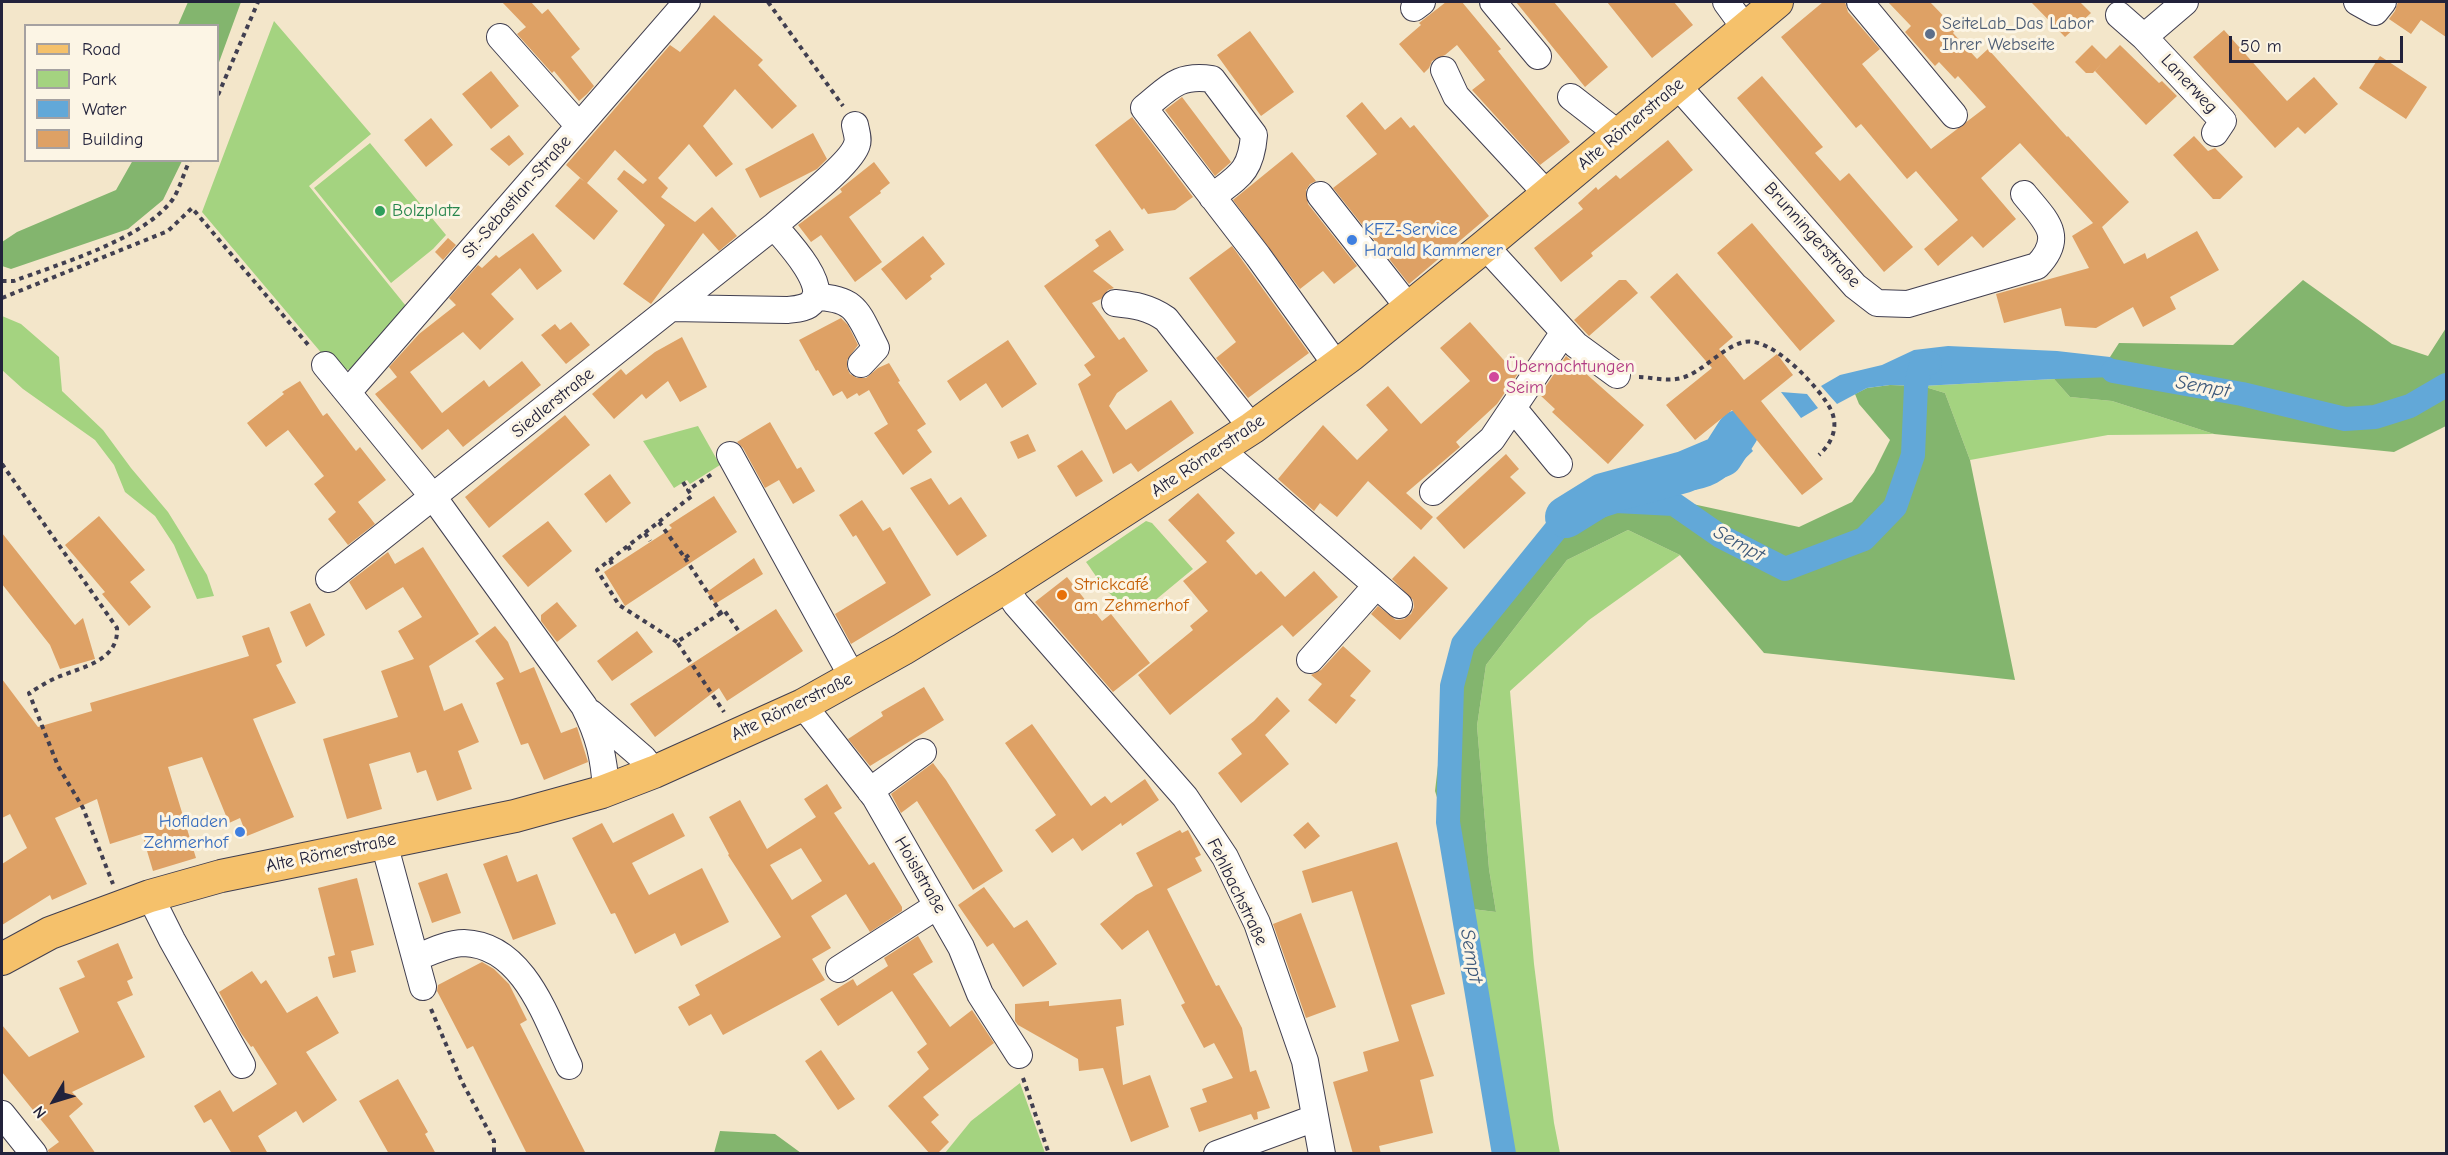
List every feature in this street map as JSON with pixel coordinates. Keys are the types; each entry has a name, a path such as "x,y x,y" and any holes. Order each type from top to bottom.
{"main road":[{"name":"Alte Römerstraße","path":"2,958 50,933 136,902 221,876 515,816 606,790 654,772 803,705 853,678 1005,587 1252,428 1337,366 1485,246 1777,2"}],"street":[{"name":"St.-Sebastian-Straße","path":"348,392 687,2"},
{"path":"1493,2 1538,56"},
{"path":"1726,2 1745,28"},
{"path":"1860,2 1954,116"},
{"path":"2144,37 2185,2"},
{"path":"2357,2 2375,12 2383,2"},
{"name":"Lanerweg","path":"2118,15 2144,37 2223,121 2215,133"},
{"path":"500,37 579,126"},
{"path":"1444,70 1456,96 1547,194"},
{"path":"1212,197 1245,171 1252,155 1254,135 1212,79 1195,76 1179,80 1144,108 1212,197 1258,256 1337,366"},
{"name":"Brunningerstraße","path":"1677,85 1855,286 1877,303 1908,304 2037,266 2046,257 2052,245 2052,231 2024,194"},
{"path":"1571,97 1607,125 1617,136"},
{"name":"Siedlerstraße","path":"329,579 774,226 841,167 858,143 855,125"},
{"path":"1320,195 1408,308"},
{"path":"671,308 787,310 804,308 814,301 817,291 813,279 774,226"},
{"path":"1485,246 1576,345 1617,375"},
{"path":"815,297 837,297 854,307 876,348 861,364"},
{"path":"1115,303 1140,305 1166,319 1252,428"},
{"path":"1433,492 1492,439 1564,332"},
{"path":"325,365 434,498 584,706 605,763 606,790"},
{"path":"1513,408 1559,464"},
{"path":"1221,450 1399,605"},
{"path":"723,463 853,678"},
{"path":"1310,660 1376,586"},
{"name":"Fehlbachstraße","path":"1005,587 1016,604 1185,797 1225,857 1257,924 1305,1061 1322,1154"},
{"name":"Hoislstraße","path":"803,705 870,791 961,947 981,994 1019,1055"},
{"path":"584,706 643,758 654,772"},
{"path":"870,791 923,752"},
{"path":"384,843 423,987"},
{"path":"136,902 171,940 242,1065"},
{"path":"839,969 937,906"},
{"path":"416,958 463,943 488,948 509,961 526,977 569,1066"},
{"path":"2,1114 34,1154"},
{"path":"1217,1154 1315,1118"}],"path":[{"path":"219,93 258,2"},
{"path":"768,2 855,125"},
{"path":"2,281 14,281 108,244 142,227 173,198 189,162"},
{"path":"2,297 168,231 192,208 325,365"},
{"path":"1617,375 1676,380 1693,372 1726,350 1745,342 1764,345 1782,354 1830,408 1834,419 1834,430 1830,445 1819,455"},
{"path":"688,490 723,463"},
{"path":"2,464 117,628 118,639 106,656 97,662 55,678 29,693 58,766 136,902"},
{"path":"683,482 692,496 597,570 619,605 677,642 729,720"},
{"path":"659,522 687,557 720,613"},
{"path":"645,533 650,542"},
{"path":"628,546 632,554"},
{"path":"610,560 613,566"},
{"path":"677,642 724,610 740,633"},
{"path":"423,987 462,1082 494,1141 494,1154"},
{"path":"1019,1055 1023,1082 1049,1154"}],"green space":[{"path":"188,2 241,2 219,62 219,24 178,24"},
{"path":"274,21 371,134 309,186 410,311 358,370 335,369 202,212"},
{"name":"Bolzplatz","path":"370,143 446,235 433,249 391,283 314,188"},
{"path":"132,162 182,162 163,200 128,229 11,269 2,266 2,242 17,232 116,190"},
{"path":"2303,280 2392,344 2428,356 2446,328 2446,426 2394,452 2214,434 2112,401 2070,397 2054,379 2110,357 2119,343 2233,345"},
{"path":"2,316 21,324 59,357 62,391 103,430 168,512 207,575 214,596 197,599 174,545 155,516 125,492 114,465 95,440 23,389 2,370"},
{"path":"2054,379 2070,397 2112,401 2214,434 2108,435 1970,460 1945,393 1922,386"},
{"path":"1890,385 1922,386 1945,393 1970,460 2015,680 1764,653 1680,555 1628,530 1567,560 1486,665 1477,726 1489,869 1496,912 1472,909 1435,791 1448,680 1558,513 1604,480 1688,503 1799,527 1852,502 1874,472 1890,440 1859,404 1855,394 1867,388"},
{"path":"698,426 720,465 690,484 687,480 674,488 643,441"},
{"path":"1146,521 1152,523 1193,569 1147,607 1136,607 1110,594 1086,562"},
{"path":"1628,530 1680,555 1589,620 1510,691 1534,964 1554,1123 1560,1153 1513,1153 1472,909 1496,912 1489,869 1477,726 1486,665 1567,560"},
{"path":"1020,1083 1045,1153 945,1153 971,1121"},
{"path":"720,1131 775,1134 801,1153 714,1153"}],"water":[{"path":"1948,346 2057,351 2110,357 2146,376 1922,386 1890,385 1867,388 1837,404 1821,386 1840,375 1882,365 1914,350"},
{"path":"1781,392 1807,394 1818,408 1801,418"},
{"path":"1727,417 1753,451 1723,479 1712,485 1685,491 1613,491 1630,475 1679,460 1698,451"}],"building":[{"path":"502,2 531,2 542,14 548,9 580,49 571,57 594,86 579,101 554,71 552,73 517,34 526,27"},
{"path":"1446,2 1462,2 1501,49 1498,51 1570,142 1540,165 1472,90 1485,80 1457,45 1445,55 1432,61 1424,73 1399,44 1421,25 1419,23"},
{"path":"1516,2 1554,2 1608,67 1585,87"},
{"path":"1607,2 1674,2 1693,25 1652,58"},
{"path":"1823,2 1845,2 1848,12 1880,49 1862,64 1931,149 1986,107 1958,76 1955,79 1939,62 1935,66 1905,32 1911,26 1888,2 1930,2 1956,29 1953,33 1977,59 1988,49 2129,202 2102,227 2124,264 2145,253 2147,259 2197,231 2219,270 2170,297 2176,309 2143,327 2133,307 2096,328 2065,326 2061,308 2004,323 1996,294 2089,268 2072,236 2093,223 2020,143 1981,178 2016,219 1983,248 1972,236 1938,266 1924,249 1958,220 1916,171 1907,179 1861,124 1856,128 1781,37"},
{"path":"2031,2 2080,2 2091,13 2065,37"},
{"path":"2398,2 2446,2 2446,37 2421,20 2411,34 2389,19"},
{"path":"714,15 763,60 758,65 797,106 772,129 735,89 703,126 733,164 716,177 689,144 658,178 668,188 661,197 695,222 712,207 737,236 719,251 703,233 651,304 623,284 665,225 617,179 624,170 643,184 647,180 615,150 587,183 618,211 594,240 555,206 580,178 585,182 566,165 670,45 680,52"},
{"path":"2224,30 2287,101 2314,77 2338,104 2305,134 2298,127 2275,148 2193,57"},
{"path":"1250,31 1294,92 1261,116 1217,55"},
{"path":"2092,45 2106,59 2120,45 2159,83 2162,81 2177,96 2146,125 2095,71 2104,61 2093,73 2086,73 2075,62"},
{"path":"2380,56 2427,87 2406,119 2359,88"},
{"path":"491,71 519,106 491,129 462,94"},
{"path":"1762,76 1823,147 1815,153 1840,181 1849,173 1913,247 1884,272 1737,98"},
{"path":"1182,97 1231,162 1215,176 1165,110"},
{"path":"1362,102 1385,130 1401,117 1410,128 1414,125 1489,216 1409,284 1333,188 1377,154 1346,116"},
{"path":"1132,117 1193,197 1175,210 1148,214 1144,208 1142,210 1095,145"},
{"path":"431,118 453,145 426,167 404,140"},
{"path":"813,133 827,159 817,169 760,198 745,169"},
{"path":"509,135 524,154 509,166 490,149"},
{"path":"2194,136 2208,151 2215,148 2243,177 2220,199 2213,199 2173,155"},
{"path":"1668,140 1693,170 1591,253 1593,256 1561,282 1534,248 1583,209 1578,203 1596,187 1598,190 1616,175 1620,179"},
{"path":"1292,152 1316,181 1306,190 1308,204 1357,266 1334,284 1323,271 1300,289 1233,200"},
{"path":"874,162 890,183 880,191 881,193 849,217 882,262 855,282 821,235 811,242 798,225 842,192 840,189"},
{"path":"1752,223 1835,321 1800,351 1717,253"},
{"path":"1110,230 1124,250 1093,271 1114,288 1092,303 1119,340 1124,337 1148,371 1117,393 1109,406 1126,430 1171,400 1194,433 1138,472 1131,463 1113,474 1078,384 1091,375 1084,365 1095,357 1044,286 1099,246 1095,240"},
{"path":"533,233 562,271 537,290 520,268 491,294 514,319 480,350 463,332 410,372 442,413 484,380 489,387 522,361 541,385 463,447 448,429 422,450 375,394 397,377 389,367 419,334 456,305 449,298 478,265 482,268 496,255 499,258"},
{"path":"923,236 945,264 930,276 932,279 906,300 881,269"},
{"path":"448,238 456,245 443,260 435,252"},
{"path":"1232,246 1309,353 1248,398 1216,358 1236,342 1189,278"},
{"path":"1677,273 1733,337 1719,349 1744,380 1777,354 1793,375 1761,401 1823,479 1802,495 1732,410 1695,440 1666,405 1712,368 1650,297"},
{"path":"1619,280 1626,280 1638,293 1589,336 1574,320"},
{"path":"841,318 848,325 858,345 847,360 850,374 857,378 866,378 878,368 889,363 900,381 898,382 926,424 917,430 932,452 903,475 874,433 888,424 869,390 847,399 842,391 833,396 799,340"},
{"path":"571,322 590,345 566,364 541,335 555,324 560,330"},
{"path":"1470,322 1517,375 1497,404 1456,442 1460,447 1406,493 1433,517 1421,530 1368,481 1337,517 1320,503 1314,511 1278,479 1323,425 1357,460 1388,430 1366,405 1388,386 1421,424 1470,381 1440,348"},
{"path":"682,337 707,387 680,402 668,381 646,399 642,394 614,419 592,394 621,369 626,375 655,352"},
{"path":"1008,340 1037,384 1002,408 986,383 960,401 947,381"},
{"path":"1566,356 1644,425 1608,464 1552,412 1555,409 1540,395"},
{"path":"300,381 323,416 327,413 356,451 360,447 386,480 358,502 375,524 348,545 328,519 336,512 314,484 324,476 288,430 266,447 247,423 284,394 282,392"},
{"path":"565,415 590,445 489,528 465,497"},
{"path":"770,422 797,469 801,467 815,491 793,504 779,480 765,488 743,448 737,442"},
{"path":"1028,434 1036,451 1018,459 1010,442"},
{"path":"1082,450 1103,481 1076,497 1057,466"},
{"path":"1506,454 1519,469 1510,477 1526,493 1464,549 1436,518"},
{"path":"610,474 631,503 606,523 584,494"},
{"path":"931,478 949,505 961,497 987,536 957,556 910,488"},
{"path":"1198,493 1235,533 1226,541 1256,575 1261,571 1285,597 1314,571 1338,597 1293,637 1282,625 1170,715 1138,675 1193,630 1190,626 1208,611 1183,581 1207,562 1168,520"},
{"path":"714,496 737,532 625,606 604,572 672,528 669,525"},
{"path":"862,500 883,531 890,527 931,595 851,644 835,614 886,583 856,535 853,537 839,515"},
{"path":"99,516 145,570 130,582 151,607 129,626 102,594 105,592 65,545"},
{"path":"548,521 572,551 528,587 502,556"},
{"path":"2,533 75,625 83,618 95,659 60,669 50,645 2,584"},
{"path":"423,547 479,634 429,666 444,711 462,703 479,742 458,751 472,789 437,801 426,770 417,773 410,752 369,764 382,809 347,819 323,739 398,717 381,671 414,659 398,631 422,617 403,587 366,610 349,582 388,552 395,564"},
{"path":"1414,556 1448,588 1400,640 1371,614 1378,606 1396,620 1404,619 1411,614 1414,607 1413,600 1392,579"},
{"path":"754,558 763,574 715,604 707,592"},
{"path":"1067,577 1102,621 1111,614 1150,663 1113,692 1035,602"},
{"path":"557,602 577,626 557,642 541,621 541,615"},
{"path":"310,603 325,635 306,647 290,612"},
{"path":"776,609 803,651 727,701 719,688 655,737 630,704"},
{"path":"495,626 508,642 520,673 534,667 561,733 577,727 588,762 544,780 528,743 521,745 496,683 504,679 475,641"},
{"path":"269,627 282,662 276,665 296,703 253,719 294,817 247,836 240,818 229,823 202,757 168,767 196,858 153,871 142,834 110,844 97,799 55,818 87,884 52,900 50,895 2,925 2,864 27,848 10,814 2,818 2,679 38,727 92,711 90,703 249,656 242,636"},
{"path":"637,631 653,652 612,681 597,661"},
{"path":"1343,646 1371,671 1350,696 1356,700 1336,724 1308,700 1322,684 1311,675 1321,670"},
{"path":"924,687 944,720 870,766 848,739 883,716 881,712"},
{"path":"1277,697 1290,711 1265,735 1289,764 1241,803 1218,773 1242,754 1231,739 1254,721"},
{"path":"1032,724 1091,806 1105,796 1111,803 1145,779 1159,800 1122,826 1121,823 1082,851 1073,838 1052,853 1035,830 1056,815 1005,743"},
{"path":"933,763 1003,871 973,890 917,801 901,813 891,794"},
{"path":"827,784 842,808 834,813 869,865 874,862 902,907 902,911 870,932 846,894 811,916 831,948 812,959 825,980 723,1035 711,1014 689,1026 678,1007 700,995 695,985 781,937 728,855 709,817 740,800 767,849 816,817 804,799","holes":["801,848 822,881 792,900 770,865"]},
{"path":"673,813 685,836 632,863 649,895 702,868 729,922 681,946 675,933 635,954 615,913 611,914 572,838 602,823 613,843"},
{"path":"1308,822 1320,836 1305,849 1293,835"},
{"path":"1180,830 1182,833 1188,830 1201,855 1195,858 1202,871 1167,889 1216,986 1219,985 1242,1028 1250,1072 1256,1070 1270,1108 1257,1112 1258,1119 1254,1120 1251,1114 1199,1132 1190,1108 1207,1102 1202,1089 1233,1078 1214,1043 1204,1048 1181,1005 1185,1003 1148,930 1122,950 1100,924 1136,895 1153,886 1136,853"},
{"path":"1397,842 1445,994 1411,1005 1434,1076 1420,1080 1433,1133 1379,1146 1381,1154 1353,1154 1333,1082 1368,1071 1363,1052 1399,1041 1352,891 1312,903 1302,871"},
{"path":"507,855 517,882 537,874 556,924 513,940 483,864"},
{"path":"447,873 461,913 432,923 418,883"},
{"path":"357,878 374,945 351,951 356,972 333,978 328,957 335,955 318,888"},
{"path":"984,887 1014,928 1027,920 1057,964 1023,987 993,943 987,947 958,905"},
{"path":"1301,913 1336,1007 1306,1018 1273,924"},
{"path":"918,936 933,962 913,974 950,1027 972,1010 994,1043 923,1097 939,1115 931,1122 949,1142 937,1154 930,1154 888,1106 929,1069 917,1052 927,1044 892,991 838,1026 820,999 853,979 857,986 888,966 884,958"},
{"path":"118,943 133,978 127,981 133,995 117,1002 145,1057 72,1092 83,1104 69,1116 96,1154 49,1154 48,1150 59,1142 2,1072 2,1025 29,1057 79,1032 59,988 85,977 77,961"},
{"path":"482,962 494,969 509,984 527,1020 520,1024 586,1154 527,1154 473,1046 467,1049 437,991 438,985"},
{"path":"252,971 261,984 266,980 287,1013 317,996 339,1033 306,1052 337,1100 303,1123 296,1111 258,1136 268,1154 232,1154 211,1119 204,1123 194,1106 220,1090 233,1112 277,1084 253,1046 251,1047 241,1033 219,992"},
{"path":"1121,999 1124,1025 1116,1027 1123,1085 1150,1075 1169,1127 1131,1142 1103,1068 1079,1071 1078,1059 1018,1025 1015,1021 1015,1004 1049,1001 1049,1006"},
{"path":"821,1050 855,1099 838,1110 805,1061"},
{"path":"398,1079 428,1132 425,1134 436,1154 389,1154 359,1101"}],"waterway":[{"name":"Sempt","path":"1504,1154 1448,822 1452,686 1463,644 1566,517 1616,501 1674,504 1720,536 1785,569 1864,539 1895,507 1913,455 1916,386 1921,364 1930,363"},
{"name":"Sempt","path":"2113,371 2242,394 2345,419 2375,417 2410,406 2446,385"},
{"path":"1566,517 1603,494 1684,472 1722,456 1738,431"}],"place":[{"name":"SeiteLab_Das Labor Ihrer Webseite","path":"1930,34"},
{"name":"Bolzplatz","path":"380,211"},
{"name":"KFZ-Service Harald Kammerer","path":"1352,240"},
{"name":"Übernachtungen Seim","path":"1494,377"},
{"name":"Strickcafé am Zehmerhof","path":"1062,595"},
{"name":"Hofladen Zehmerhof","path":"240,832"}]}
